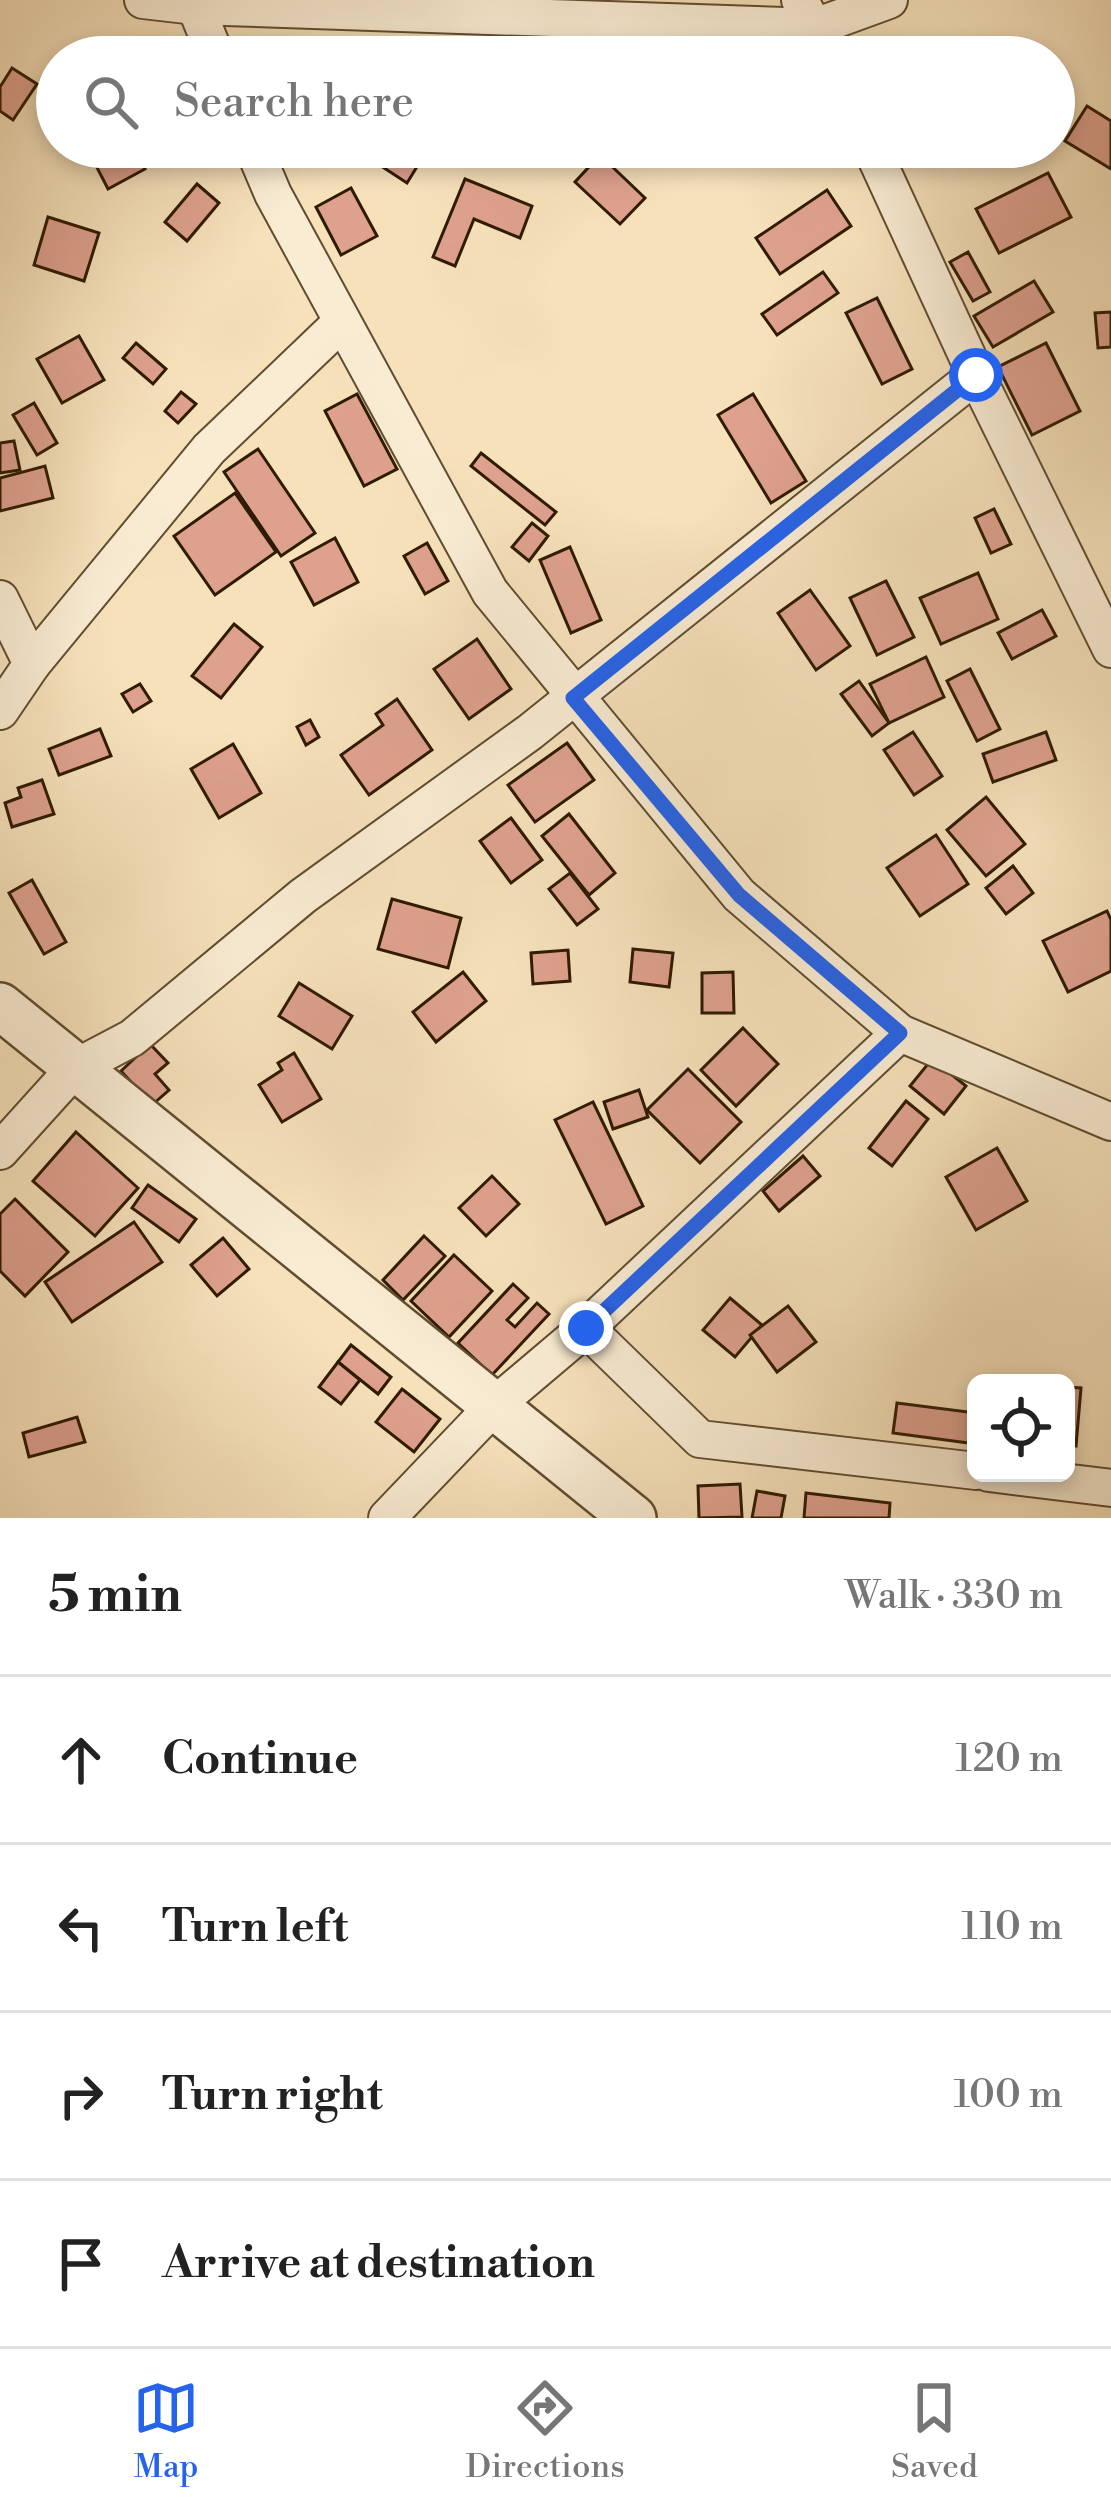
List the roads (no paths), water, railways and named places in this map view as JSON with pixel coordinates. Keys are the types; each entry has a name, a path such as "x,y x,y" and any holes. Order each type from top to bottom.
{"street":[{"path":"143,0 815,28 889,0"},
{"path":"194,3 207,36"},
{"path":"262,168 490,592 739,895 900,1033 1111,1122"},
{"path":"881,168 1111,649"},
{"path":"0,711 32,664 209,449 342,322"},
{"path":"0,1151 75,1068 132,1039 302,896 573,698 976,375"},
{"path":"0,598 32,664"},
{"path":"0,1006 633,1518"},
{"path":"387,1518 495,1405 586,1328 900,1033"},
{"path":"586,1328 700,1438 967,1471"},
{"path":"1067,1482 1111,1487"}]}
